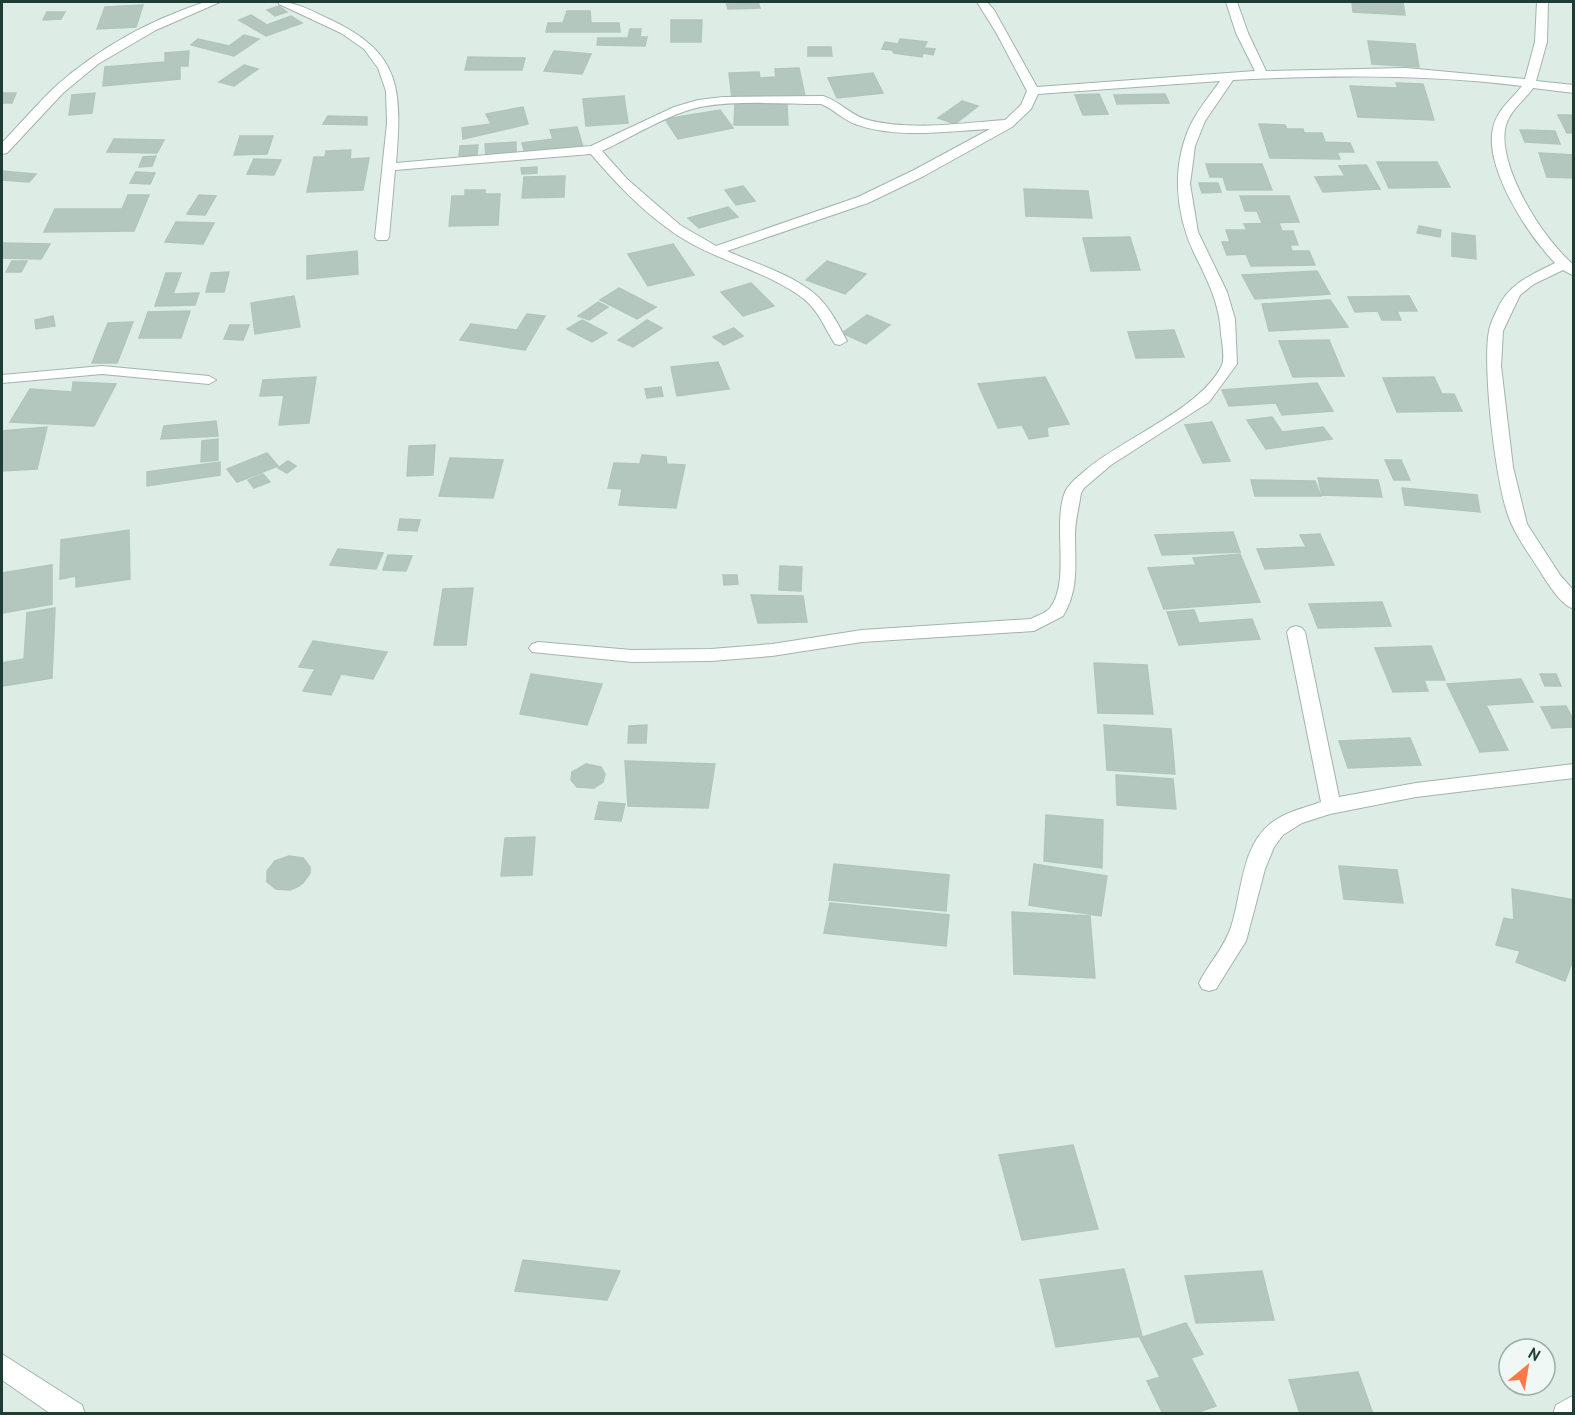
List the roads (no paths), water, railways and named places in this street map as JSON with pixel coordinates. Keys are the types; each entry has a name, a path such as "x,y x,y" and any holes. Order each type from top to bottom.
{"street":[{"path":"2,150 61,88 105,55 162,22 214,2"},
{"path":"284,2 345,31 368,47 384,68 393,91 393,123 382,237"},
{"path":"982,2 995,18 1008,47 1033,91"},
{"path":"1231,2 1242,33 1263,76"},
{"path":"1543,2 1545,23 1530,84 1504,114 1500,127 1498,153 1508,183 1543,239 1568,269 1529,280 1514,292 1504,309 1496,331 1494,366 1505,467 1520,524 1554,579 1574,603"},
{"path":"1033,91 1263,76 1407,72 1472,76 1574,89"},
{"path":"538,648 632,656 711,655 772,650 862,636 1034,625 1057,612 1067,586 1069,557 1067,534 1073,493 1078,485 1105,462 1204,399 1230,364 1228,319 1220,292 1191,232 1183,184 1189,146 1199,121 1228,78"},
{"path":"715,251 862,200 969,147 1008,124 1027,106 1033,91"},
{"path":"389,167 594,150 678,110 698,104 723,101 823,100 838,106 849,117 880,126 1008,124"},
{"path":"594,150 622,182 649,208 675,228 715,251 790,284 810,297 827,316 840,341"},
{"path":"2,379 102,370 209,380"},
{"path":"1296,632 1332,807"},
{"path":"1209,983 1236,940 1257,860 1276,830 1291,820 1317,810 1419,789 1574,771"},
{"path":"2,1366 73,1413"},
{"path":"1564,1413 1574,1407"}]}
